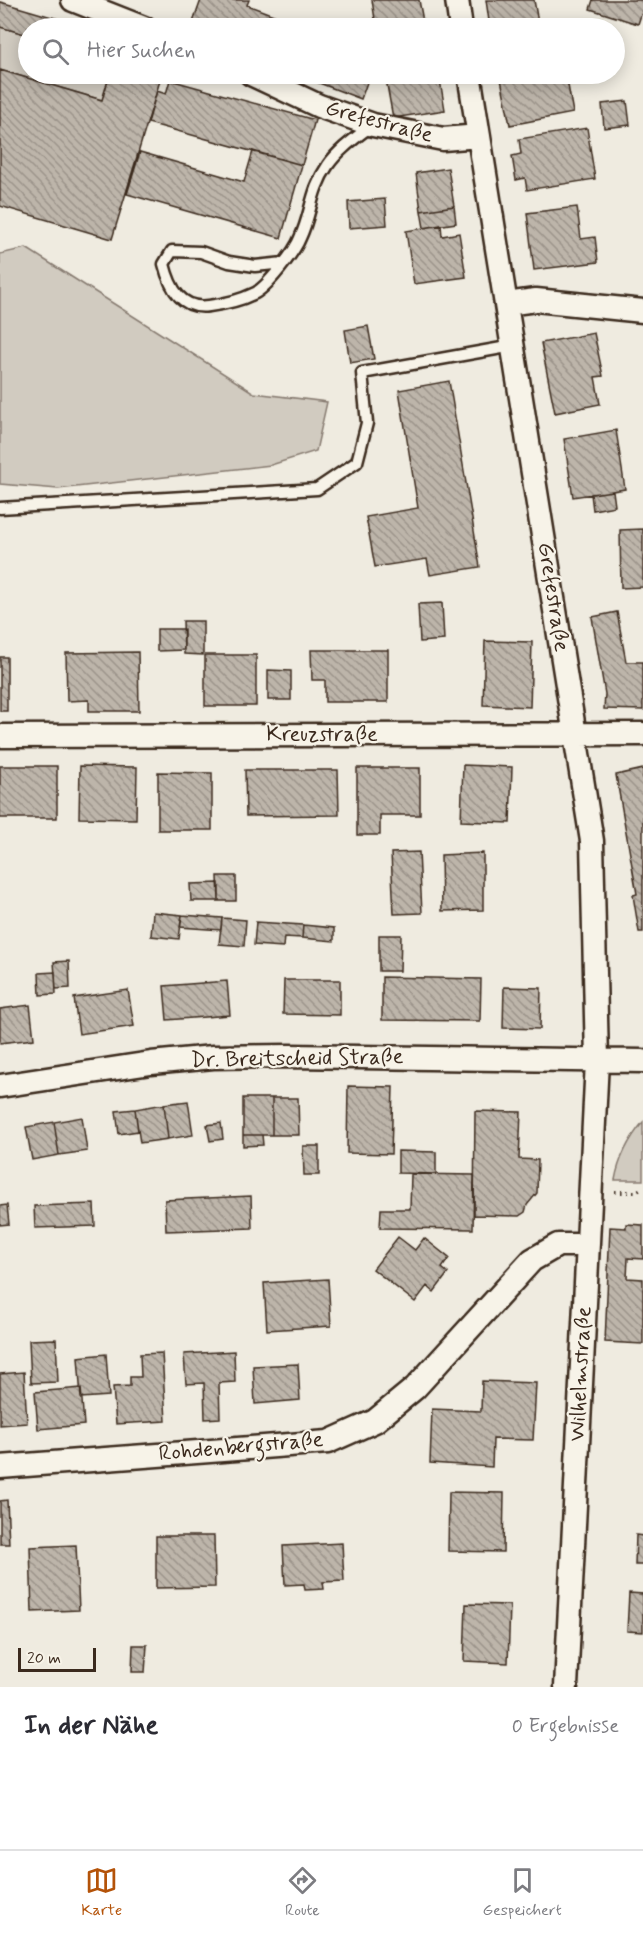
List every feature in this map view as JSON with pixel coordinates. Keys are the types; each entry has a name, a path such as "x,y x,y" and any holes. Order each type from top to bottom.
{"street":[{"path":"73,0 119,18"},
{"path":"457,0 460,18"},
{"name":"Grefestraße","path":"272,84 319,106 372,125 443,140 479,136"},
{"name":"Grefestraße","path":"471,84 592,841 597,1061"},
{"path":"506,304 536,300 643,310"},
{"name":"Kreuzstraße","path":"0,736 643,734"},
{"name":"Dr. Breitscheid Straße","path":"0,1086 151,1063 213,1057 288,1056 643,1062"},
{"name":"Wilhelmstraße","path":"566,1687 597,1061"},
{"name":"Rohdenbergstraße","path":"0,1467 328,1442 375,1421 415,1388 532,1260 558,1245 587,1245"}],"lane":[{"path":"284,263 255,266 229,262 201,252 172,251 164,264 169,285 185,302 201,307 228,303 256,294 284,263 301,238 313,191 328,164 372,125"},
{"path":"0,508 316,489 357,462 367,423 362,373 513,346"}],"shaded area":[{"path":"0,27 18,32 18,75 0,70"},
{"path":"48,84 107,84 102,100"},
{"path":"26,248 254,393 327,402 316,451 271,465 58,489 0,484 0,254"},
{"path":"643,1122 643,1180 615,1180 625,1149"}],"building":[{"path":"201,0 249,0 247,5 281,18 195,18"},
{"path":"372,0 419,0 422,18 375,18"},
{"path":"486,0 534,0 537,18 489,18"},
{"path":"593,0 643,0 643,9 638,24 625,18 590,9"},
{"path":"0,2 55,18 18,18 18,32 0,27"},
{"path":"0,70 18,75 18,84 48,84 102,100 107,84 159,84 112,239 0,206"},
{"path":"169,84 184,84 315,120 302,165 148,123 157,91 166,94"},
{"path":"322,84 366,84 361,99"},
{"path":"387,84 441,84 445,110 393,118"},
{"path":"502,84 568,84 573,113 510,125"},
{"path":"627,101 630,125 604,128 602,104"},
{"path":"587,128 595,179 527,190 525,178 516,180 512,156 521,154 519,139"},
{"path":"253,151 302,165 281,238 127,194 140,152 244,182"},
{"path":"448,168 454,206 421,211 416,173"},
{"path":"385,199 387,225 349,228 348,202"},
{"path":"454,206 456,223 424,228 421,211"},
{"path":"577,207 581,239 595,237 598,262 534,270 527,213"},
{"path":"441,225 442,236 459,233 466,277 414,284 406,231"},
{"path":"368,326 374,359 350,363 345,330"},
{"path":"594,333 603,376 595,377 600,404 555,413 541,343"},
{"path":"449,381 480,567 430,575 427,559 375,567 366,517 418,508 399,390"},
{"path":"616,430 625,489 573,497 564,439"},
{"path":"613,491 615,506 593,510 591,494"},
{"path":"643,529 643,587 621,588 620,530"},
{"path":"442,603 444,640 420,642 418,604"},
{"path":"617,612 626,662 643,662 643,710 604,709 605,694 592,617"},
{"path":"183,621 203,621 203,655 184,654"},
{"path":"157,629 184,629 184,650 157,651"},
{"path":"485,641 532,642 530,707 483,705"},
{"path":"311,650 388,650 388,702 325,702 325,680 312,680"},
{"path":"138,652 139,711 89,711 89,700 67,701 66,653"},
{"path":"205,655 256,655 256,706 205,706"},
{"path":"0,657 7,657 7,711 0,711"},
{"path":"268,670 291,671 291,700 268,700"},
{"path":"463,765 512,767 510,823 461,821"},
{"path":"0,766 57,766 57,818 0,818"},
{"path":"80,766 137,767 136,819 79,818"},
{"path":"357,768 420,768 420,815 380,815 380,835 357,835"},
{"path":"643,769 643,932 639,932 633,895 637,894 616,775"},
{"path":"245,770 338,770 339,815 246,816"},
{"path":"158,772 212,773 212,830 158,830"},
{"path":"419,852 422,913 394,914 391,853"},
{"path":"483,853 483,910 442,911 441,855"},
{"path":"218,876 236,876 236,901 219,901"},
{"path":"219,883 219,901 191,901 190,884"},
{"path":"153,912 182,915 179,939 151,936"},
{"path":"182,915 222,918 221,930 180,927"},
{"path":"222,918 246,920 244,946 219,944"},
{"path":"256,922 303,925 302,938 284,937 283,947 254,945"},
{"path":"303,925 334,928 334,941 302,938"},
{"path":"379,935 401,935 400,971 379,971"},
{"path":"69,961 70,988 56,989 54,962"},
{"path":"55,972 56,994 40,995 39,973"},
{"path":"382,977 481,979 480,1021 382,1020"},
{"path":"284,980 340,980 340,1015 283,1014"},
{"path":"227,981 230,1015 167,1020 164,986"},
{"path":"504,987 541,988 540,1029 503,1028"},
{"path":"128,990 134,1026 79,1034 74,998"},
{"path":"30,1005 34,1039 0,1043 0,1009"},
{"path":"348,1086 393,1087 391,1154 347,1153"},
{"path":"243,1098 272,1098 272,1135 243,1135"},
{"path":"272,1098 298,1098 299,1135 272,1135"},
{"path":"188,1101 193,1135 168,1139 164,1104"},
{"path":"164,1104 168,1139 140,1143 135,1109"},
{"path":"135,1109 138,1131 119,1134 116,1111"},
{"path":"475,1111 521,1112 519,1159 538,1160 537,1193 527,1205 525,1212 519,1216 474,1215"},
{"path":"82,1117 87,1151 59,1155 54,1122"},
{"path":"54,1122 59,1155 32,1160 26,1127"},
{"path":"221,1123 223,1139 210,1141 207,1125"},
{"path":"243,1135 262,1135 263,1145 243,1146"},
{"path":"303,1146 319,1146 319,1175 304,1175"},
{"path":"398,1151 436,1152 436,1174 398,1173"},
{"path":"411,1174 474,1175 473,1229 380,1228 381,1209 410,1209"},
{"path":"251,1196 252,1228 166,1231 165,1200"},
{"path":"94,1204 95,1226 35,1228 34,1206"},
{"path":"7,1205 9,1224 0,1225 0,1206"},
{"path":"626,1224 643,1225 643,1259 628,1258 627,1278 643,1279 643,1344 605,1342 610,1227 626,1228"},
{"path":"398,1237 415,1250 424,1238 449,1258 442,1268 448,1273 434,1292 427,1286 415,1302 373,1269"},
{"path":"328,1279 331,1326 267,1330 264,1283"},
{"path":"56,1339 58,1382 31,1383 29,1340"},
{"path":"234,1351 235,1382 219,1383 220,1418 205,1419 204,1383 186,1384 184,1354"},
{"path":"162,1353 166,1421 116,1424 113,1387 130,1386 130,1377 141,1377 140,1354"},
{"path":"106,1354 109,1396 81,1398 78,1357"},
{"path":"298,1364 300,1400 255,1404 253,1366"},
{"path":"24,1372 27,1423 0,1425 0,1374"},
{"path":"482,1381 536,1383 533,1440 493,1439 492,1467 430,1463 432,1409 481,1411"},
{"path":"81,1388 84,1425 38,1429 35,1392"},
{"path":"449,1492 504,1493 503,1552 448,1551"},
{"path":"7,1500 9,1544 0,1544 0,1501"},
{"path":"636,1535 643,1536 643,1565 635,1565"},
{"path":"156,1536 214,1536 215,1587 156,1588"},
{"path":"342,1543 344,1581 323,1582 324,1589 305,1590 304,1584 285,1585 283,1546"},
{"path":"76,1545 79,1610 32,1612 30,1547"},
{"path":"629,1593 643,1594 643,1632 627,1631"},
{"path":"466,1604 510,1605 508,1663 464,1661"},
{"path":"133,1645 147,1645 145,1672 132,1672"}]}
